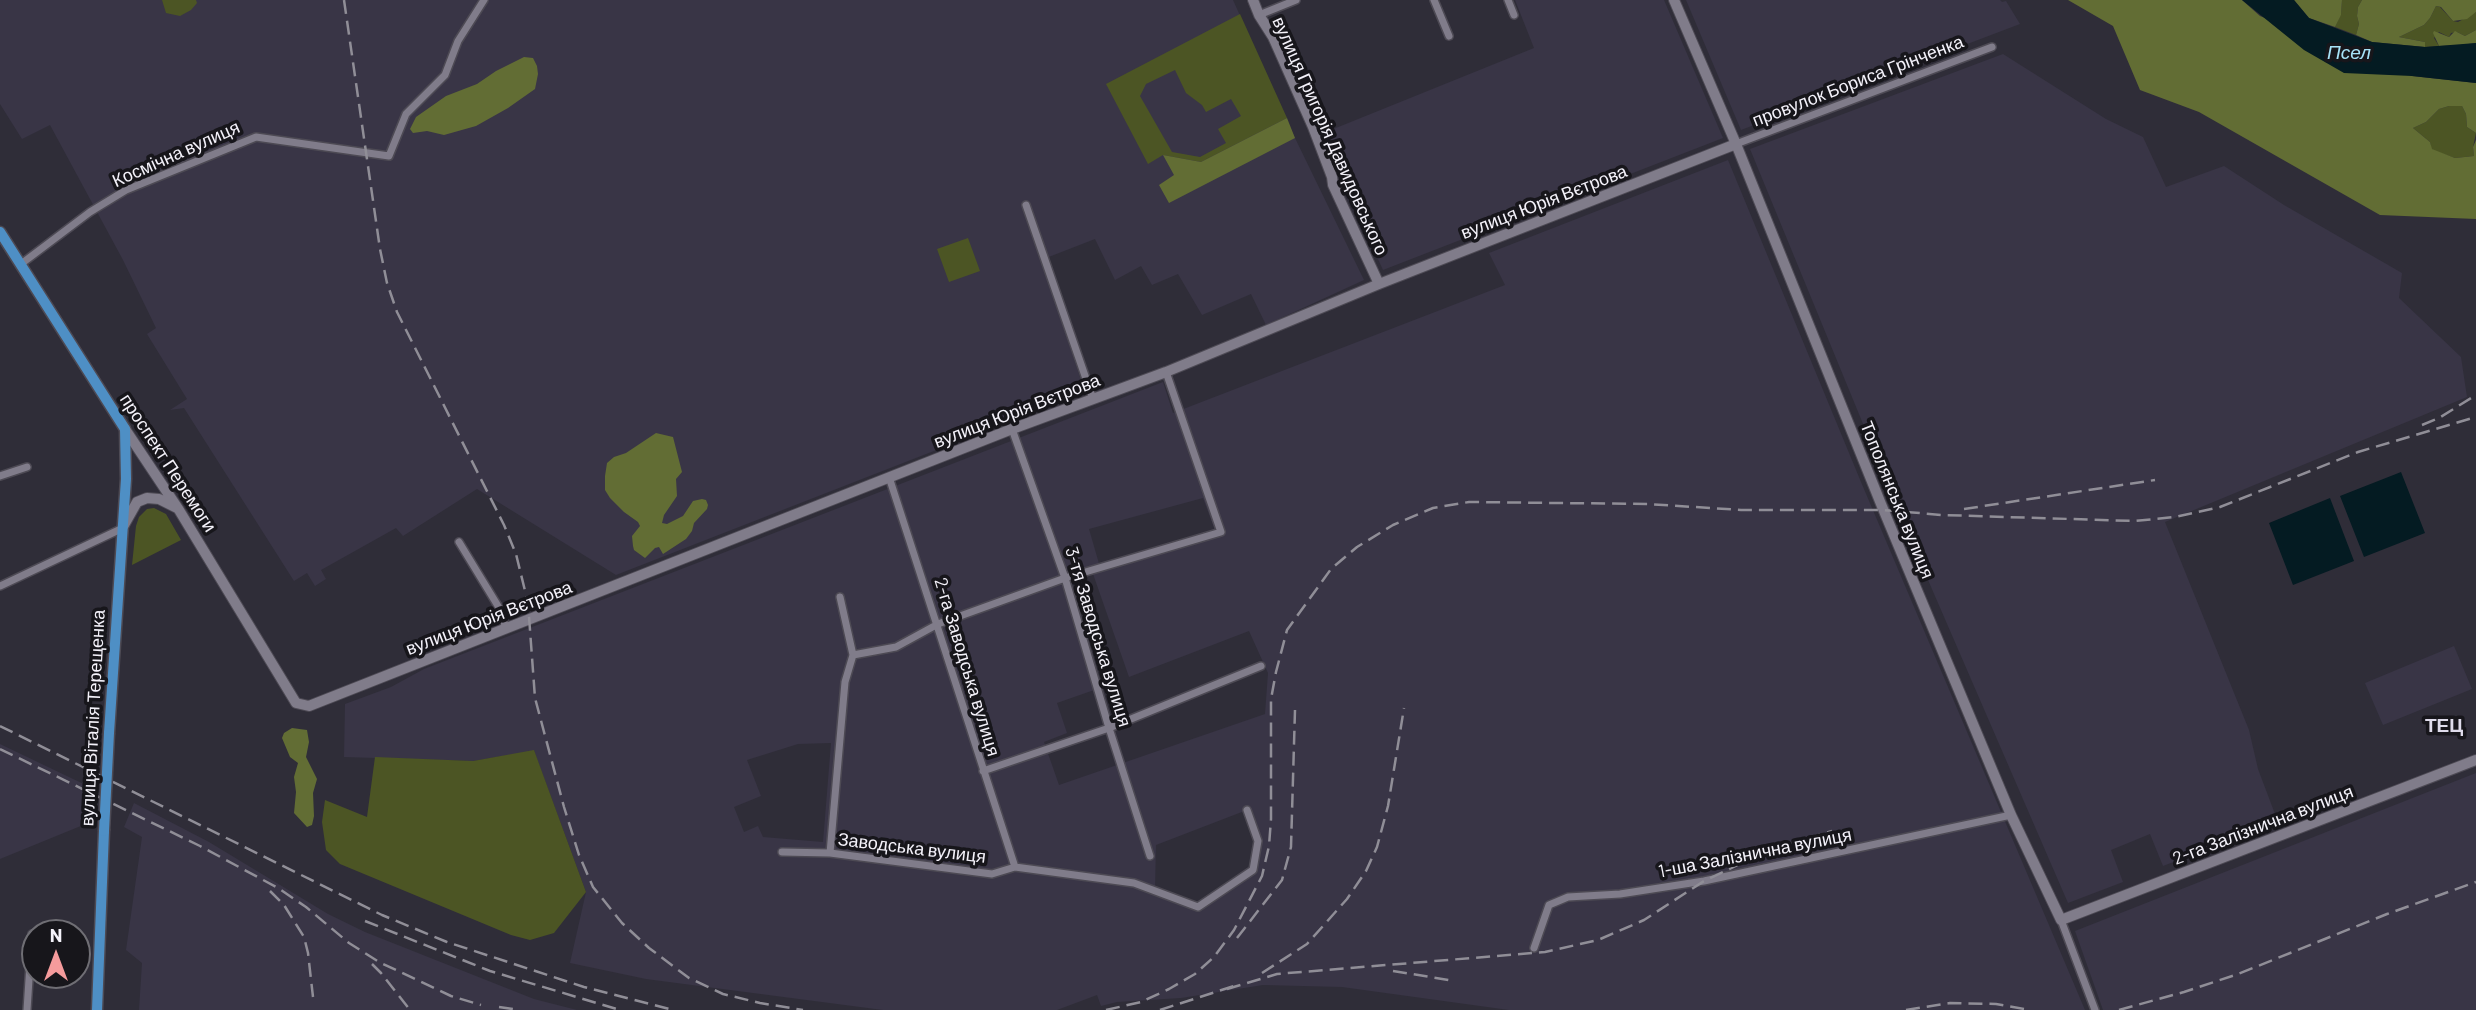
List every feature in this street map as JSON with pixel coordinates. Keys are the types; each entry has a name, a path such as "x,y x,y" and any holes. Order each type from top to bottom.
{"main road":[{"name":"проспект Перемоги","path":"0,232 125,429"},
{"name":"вулиця Віталія Терещенка","path":"97,1010 109,733 126,479 125,429"}],"street":[{"name":"Космічна вулиця","path":"20,264 90,212 126,191 256,137 388,156 406,114 445,75 458,41 484,0"},
{"name":"вулиця Григорія Давидовського","path":"1253,0 1273,37 1332,177 1333,186 1379,284"},
{"path":"1259,15 1296,0"},
{"path":"1434,0 1449,36"},
{"path":"1508,0 1514,15"},
{"name":"Тополянська вулиця","path":"1674,0 1736,144 1881,504 2011,815 2061,920 2095,1010"},
{"name":"провулок Бориса Грінченка","path":"1736,144 1992,47"},
{"name":"вулиця Юрія Вєтрова","path":"309,706 1012,429 1166,372 1379,284 1736,144"},
{"path":"1026,205 1093,399"},
{"path":"853,655 896,647 939,624 1065,578 1221,532 1166,372"},
{"name":"проспект Перемоги","path":"125,429 179,510 296,703 309,706"},
{"name":"3-тя Заводська вулиця","path":"1012,429 1065,578 1150,856"},
{"path":"0,476 27,467"},
{"name":"2-га Заводська вулиця","path":"890,477 1015,867"},
{"path":"0,586 123,528 137,502 147,498 159,499 179,510"},
{"path":"459,541 498,606 506,628"},
{"path":"830,853 845,682 853,655 840,597"},
{"path":"984,771 1109,728 1261,666"},
{"name":"2-га Залізнична вулиця","path":"2061,920 2476,760"},
{"name":"Заводська вулиця","path":"782,852 830,853 992,874 1015,867 1134,883 1198,906 1252,870 1258,841 1247,810"},
{"name":"1-ша Залізнична вулиця","path":"1534,948 1549,905 1568,897 1620,894 1704,881 2011,815"},
{"path":"27,1010 28,989"}],"shaded area":[{"path":"0,0 1233,0 1295,138 1364,280 1266,325 1251,294 1202,315 1178,274 1152,285 1141,266 1115,280 1095,239 1041,260 1085,392 616,575 477,489 403,536 396,528 321,570 326,579 315,586 307,573 294,581 184,408 170,410 187,399 147,334 156,328 123,260 50,125 22,139 0,104"},
{"path":"1515,0 1664,0 1723,138 1383,270 1321,134 1534,48"},
{"path":"1686,0 2000,0 2006,1 2020,24 1741,130"},
{"path":"2003,54 2106,119 2143,137 2166,187 2224,166 2284,205 2402,273 2399,298 2461,357 2467,397 2165,522 2249,730 2258,769 2278,822 2163,866 2150,834 2111,850 2123,882 2068,903 1912,543 1750,149"},
{"path":"1728,160 2085,1010 1509,1010 1342,987 1263,985 1181,998 1117,1002 1101,1006 1097,995 1057,1010 883,1010 646,979 570,963 586,892 534,751 473,761 344,757 345,704 391,687 424,669 1163,382 1173,413 1505,285 1489,253","holes":["1203,498 1216,533 1100,567 1089,529","1092,571 1129,677 1249,631 1268,673 1265,714 1059,785 1044,742 1067,733 1057,703 1097,689 1066,578","831,743 823,842 763,837 758,826 744,832 734,807 761,796 747,760 798,744","1247,810 1258,841 1252,870 1198,906 1155,890 1156,845"]},
{"path":"2454,646 2472,689 2383,725 2365,683"},
{"path":"0,744 94,789 93,821 0,859"},
{"path":"2476,773 2476,1010 2103,1010 2075,931"},
{"path":"134,803 209,842 328,914 365,932 534,999 577,1010 139,1010 142,963 126,950 142,837 124,827"}],"green space":[{"path":"162,0 196,0 197,3 180,16 166,13"},
{"path":"2068,0 2242,0 2260,16 2412,76 2476,83 2476,133 2467,127 2462,106 2439,109 2426,122 2413,128 2430,142 2432,149 2455,158 2474,156 2473,147 2476,140 2476,219 2380,215 2199,112 2140,90 2113,26"},
{"path":"2294,0 2342,0 2341,15 2335,27 2309,18"},
{"path":"2342,0 2362,0 2358,7 2359,24 2356,35 2335,27 2341,14"},
{"path":"2362,0 2476,0 2476,12 2467,19 2453,21 2441,7 2436,6 2424,25 2399,37 2425,42 2425,47 2372,42 2356,35 2359,24 2358,7"},
{"path":"2436,6 2453,21 2458,22 2476,12 2476,30 2465,36 2457,32 2451,33 2449,37 2439,32 2434,38 2439,46 2425,47 2425,42 2399,37 2424,25"},
{"path":"1240,14 1287,118 1201,162 1163,155 1148,164 1106,84","holes":["1175,70 1186,93 1202,105 1206,112 1231,99 1241,116 1218,129 1226,143 1200,157 1172,152 1140,96 1146,84"]},
{"path":"2476,30 2476,43 2461,45 2439,46 2433,33 2434,31 2449,37 2455,31 2465,36"},
{"path":"524,57 533,58 537,66 535,89 508,108 476,126 444,135 427,131 413,133 410,129 416,117 446,96 477,84"},
{"path":"2462,106 2467,127 2476,133 2474,156 2455,158 2435,151 2431,149 2430,142 2413,128 2426,122 2439,109"},
{"path":"1287,118 1295,138 1169,203 1159,185 1174,175 1163,155 1201,162"},
{"path":"968,238 980,271 949,282 937,249"},
{"path":"656,433 673,437 682,472 676,479 677,496 664,515 662,523 667,524 683,516 693,501 706,500 708,505 686,539 663,554 659,547 655,548 645,558 634,550 633,546 632,536 640,526 610,498 605,490 605,476 607,463 614,457 626,453"},
{"path":"154,508 166,514 181,540 132,565 139,517 147,509"},
{"path":"292,728 307,730 309,742 306,757 317,779 313,793 314,816 312,825 307,827 294,813 294,777 298,763 290,757 282,738 284,733"},
{"path":"534,750 586,892 554,933 530,940 511,935 340,864 326,850 322,822 325,800 367,817 375,757 473,761"}],"water":[{"name":"Псел","path":"2242,0 2294,0 2309,18 2372,42 2425,47 2476,43 2476,83 2412,76 2344,73 2304,50"},
{"path":"2401,472 2425,533 2364,557 2340,496"},
{"path":"2330,498 2354,561 2293,585 2269,523"}],"railway":[{"path":"344,0 387,283 397,312 516,554 528,603 535,698 564,807 579,855 593,887 622,923 649,948 689,978 723,994 803,1010"},
{"path":"2422,425 2439,418 2476,395"},
{"path":"1106,1010 1141,1002 1195,974 1214,957 1234,930 1262,876 1269,846 1271,699 1287,630 1331,569 1357,547 1393,525 1433,508 1469,502 1648,504 1741,510 1883,510 1942,515 2135,521 2175,517 2220,507 2358,452 2476,417"},
{"path":"1964,509 2155,480"},
{"path":"1262,973 1307,944 1347,899 1366,871 1377,847 1388,806 1404,708"},
{"path":"1237,938 1282,880 1291,847 1295,710"},
{"path":"0,726 382,915 447,942 584,987 673,1010"},
{"path":"0,749 200,846 278,888 306,907 349,943 379,962 451,996 481,1005"},
{"path":"1227,989 1277,974 1545,952 1598,940 1644,920 1704,881 1771,849 1832,831"},
{"path":"2119,1010 2238,974 2387,914 2476,882"},
{"path":"270,891 284,905 304,937 313,997"},
{"path":"365,921 490,971 620,1010"},
{"path":"372,964 410,1010"},
{"path":"1393,971 1455,981"},
{"path":"1160,1010 1237,985"},
{"path":"1906,1010 1950,1003 1996,1004 2030,1010"},
{"path":"499,1007 519,1010"}],"district":[{"name":"ТЕЦ","path":"2444,726"}]}
